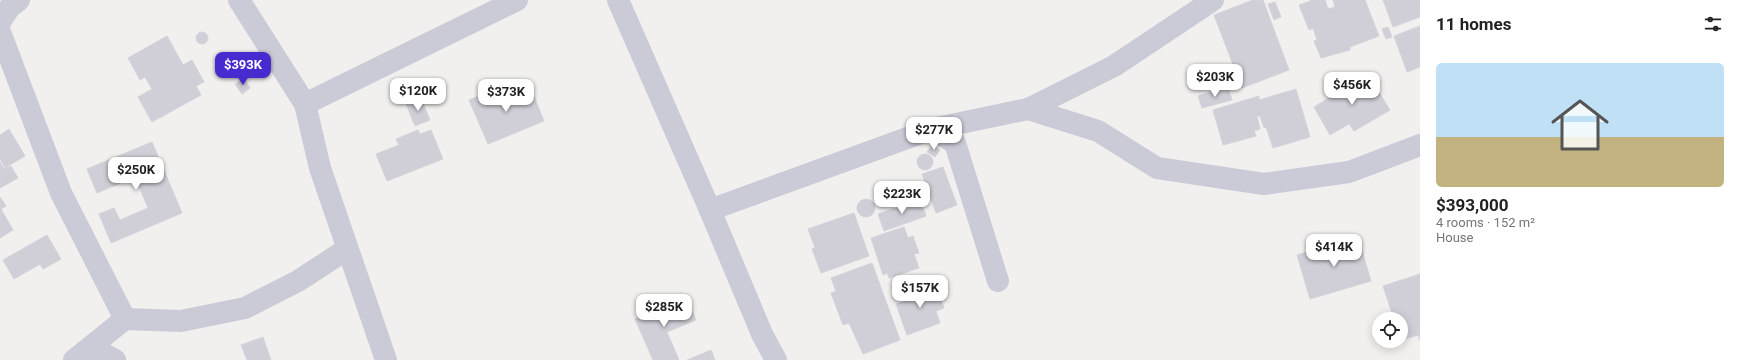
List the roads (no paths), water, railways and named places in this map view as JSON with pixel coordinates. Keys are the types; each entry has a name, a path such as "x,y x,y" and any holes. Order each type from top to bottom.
{"street":[{"path":"0,22 10,6 19,0"},
{"path":"239,0 305,104 320,168 386,360"},
{"path":"305,104 517,0"},
{"path":"618,0 710,210 762,334 776,360"},
{"path":"710,210 932,129 1028,109 1114,66 1213,0"},
{"path":"0,32 61,193 125,319"},
{"path":"1028,109 1098,132 1157,168 1264,184 1349,172 1420,145"},
{"path":"932,129 955,143 998,282"},
{"path":"74,360 125,319 181,321 245,308 298,281 347,249"},
{"path":"92,347 115,360"}]}
